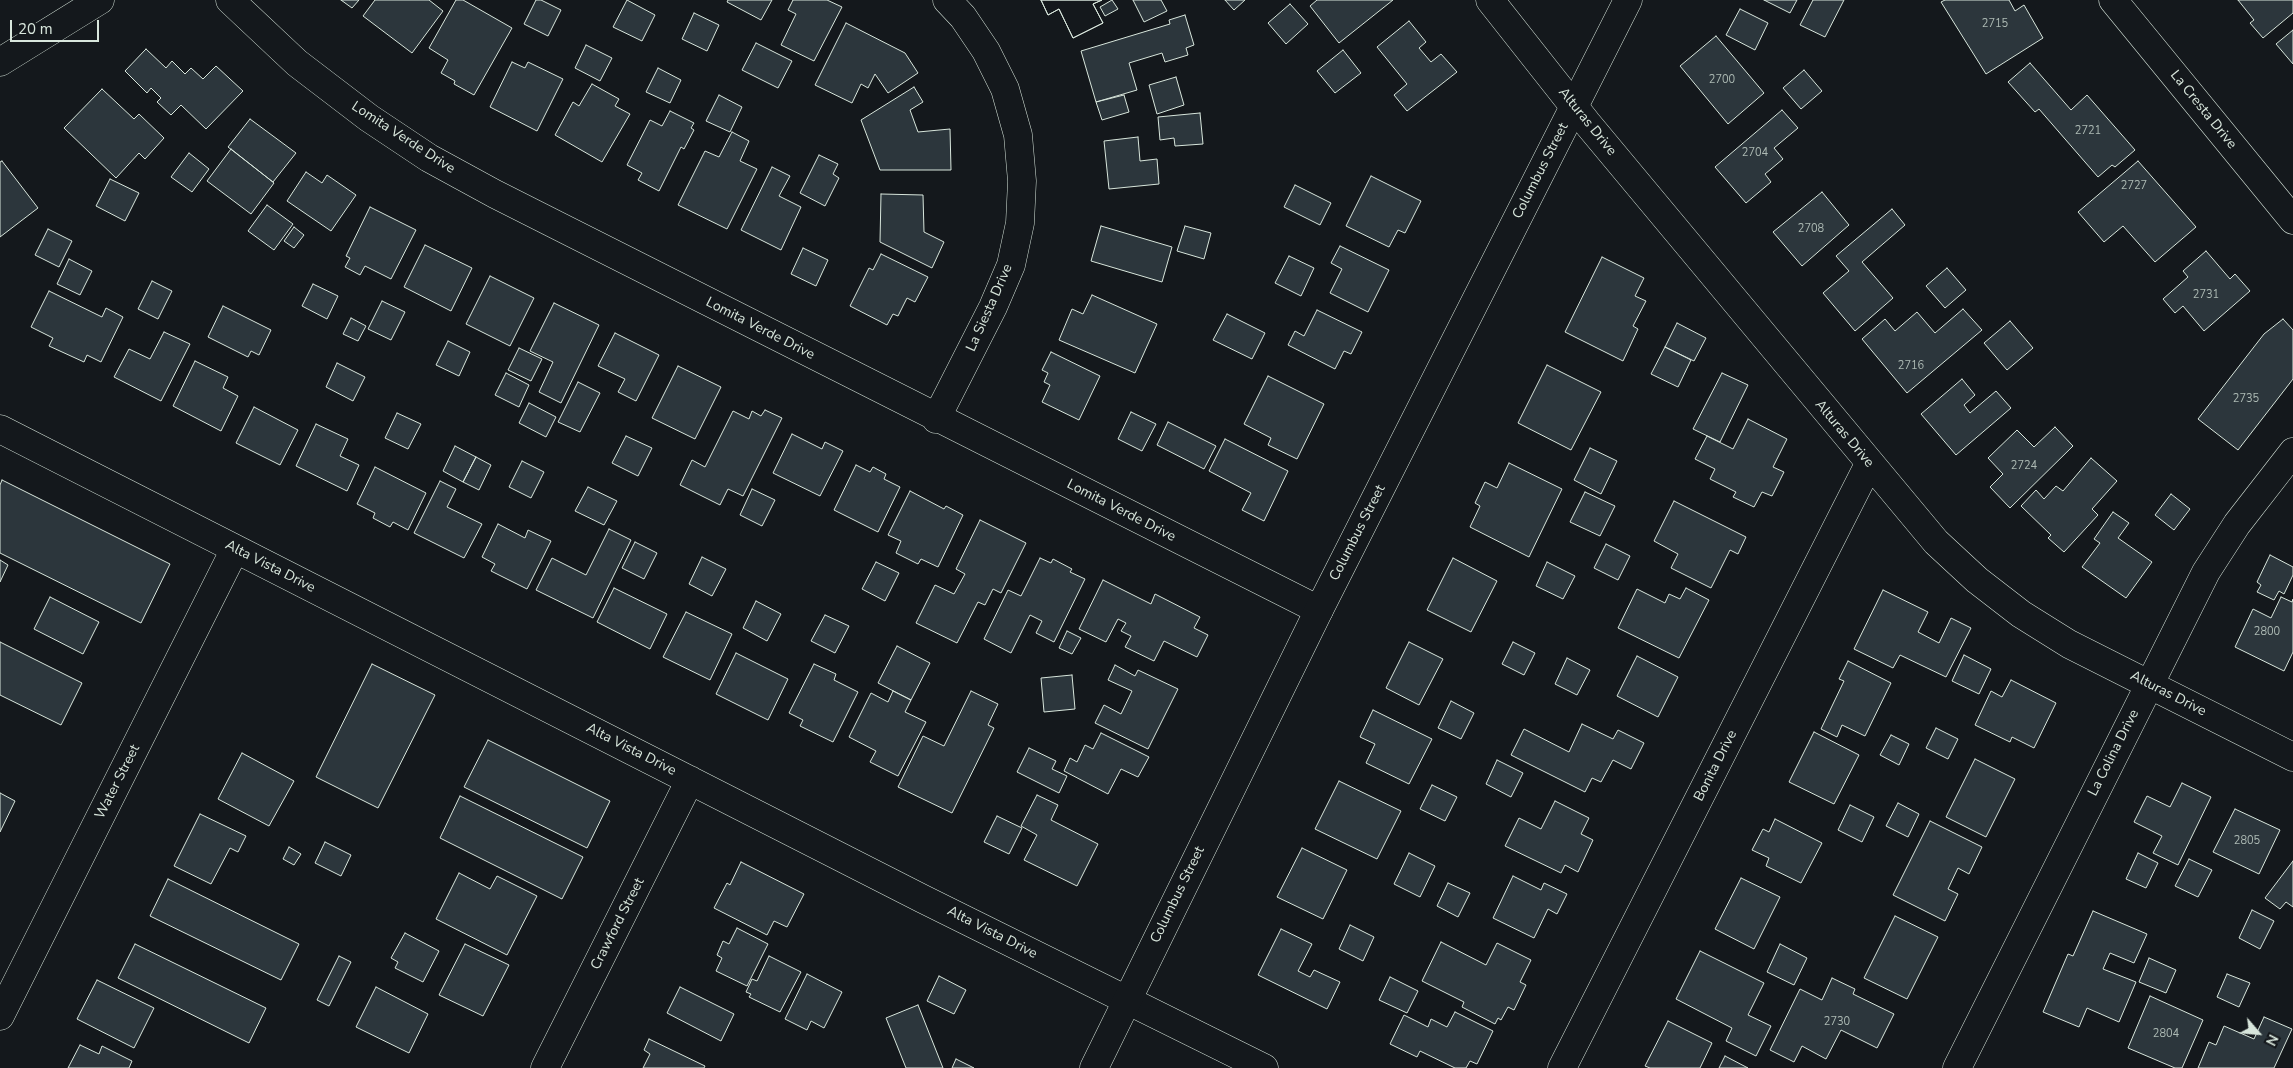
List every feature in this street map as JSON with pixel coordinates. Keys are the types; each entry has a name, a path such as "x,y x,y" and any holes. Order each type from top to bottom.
{"street":[{"path":"0,62 100,0"},
{"name":"Lomita Verde Drive","path":"230,0 297,63 369,118 430,158 495,194 936,419 1319,610"},
{"name":"La Siesta Drive","path":"936,419 993,307 1011,264 1020,223 1022,181 1018,134 1005,89 986,51 963,17 947,0"},
{"name":"Alturas Drive","path":"1490,0 1574,106 1869,464 1936,542 1976,580 2021,614 2069,644 2293,757"},
{"name":"Columbus Street","path":"1094,1068 1319,610 1628,0"},
{"name":"La Cresta Drive","path":"2113,0 2293,220"},
{"name":"Alta Vista Drive","path":"0,429 1126,1001 1264,1068"},
{"name":"La Colina Drive","path":"1957,1068 2206,572 2236,524 2293,452"},
{"name":"Bonita Drive","path":"1562,1068 1869,464"},
{"name":"Water Street","path":"0,1016 236,549"},
{"name":"Crawford Street","path":"545,1068 690,780"}],"building":[{"path":"341,0 359,0 352,8"},
{"path":"375,0 429,0 443,11 412,53 363,16"},
{"path":"456,0 463,0 512,28 474,95 454,84 455,81 441,73 448,60 429,48"},
{"path":"536,0 541,0 561,10 548,36 524,24"},
{"path":"627,0 655,15 642,41 613,27"},
{"path":"728,0 772,0 761,20 727,2"},
{"path":"793,0 827,0 842,7 814,61 781,45 796,14 788,10"},
{"path":"1041,0 1102,0 1093,4 1103,23 1073,38 1059,9 1048,15"},
{"path":"1041,0 1102,0 1093,4 1103,23 1073,38 1059,9 1048,15"},
{"path":"1112,0 1118,9 1105,16 1100,7"},
{"path":"1133,0 1161,0 1167,11 1144,22"},
{"path":"1225,0 1245,0 1234,10"},
{"path":"1317,0 1393,0 1339,43 1310,6"},
{"path":"1764,0 1797,0 1790,13"},
{"path":"1813,0 1844,0 1825,37 1800,25"},
{"path":"1945,0 2009,0 2015,11 2024,5 2043,38 1986,74 1941,2"},
{"path":"2238,0 2293,0 2293,13 2263,38 2250,23 2254,20"},
{"path":"1290,4 1308,24 1286,44 1268,23"},
{"path":"1740,9 1768,23 1755,50 1726,35"},
{"path":"694,13 719,25 707,51 682,39"},
{"path":"1185,15 1194,45 1186,48 1188,55 1165,62 1162,53 1129,63 1137,90 1096,102 1081,51 1170,24 1169,20"},
{"path":"1409,21 1426,42 1419,48 1431,62 1441,54 1457,72 1407,111 1394,95 1407,84 1377,47"},
{"path":"846,23 905,53 918,73 888,93 875,74 868,88 861,84 852,103 815,85"},
{"path":"2293,30 2293,64 2276,44"},
{"path":"1716,36 1764,93 1728,124 1680,66"},
{"path":"756,43 792,61 778,88 742,70"},
{"path":"586,45 612,58 600,81 575,68"},
{"path":"146,49 166,68 172,61 185,74 191,68 203,79 216,66 243,91 206,129 181,105 171,115 157,102 161,98 151,88 147,93 125,71"},
{"path":"1343,50 1361,73 1335,93 1317,71"},
{"path":"512,62 525,68 528,62 563,79 537,131 490,107"},
{"path":"2030,63 2071,110 2087,95 2135,150 2115,167 2112,165 2098,177 2039,109 2035,112 2008,82"},
{"path":"658,68 681,80 670,103 646,92"},
{"path":"1804,70 1822,91 1801,109 1783,88"},
{"path":"1176,77 1184,105 1157,114 1149,85"},
{"path":"592,84 619,99 615,106 630,114 602,162 555,135 573,102 579,106"},
{"path":"914,87 923,102 910,110 918,132 950,129 951,170 880,170 861,120"},
{"path":"102,89 134,119 139,114 164,138 145,159 139,153 116,178 64,128"},
{"path":"719,95 742,107 730,132 706,121"},
{"path":"1124,95 1129,112 1102,120 1096,102"},
{"path":"1782,110 1798,128 1774,148 1783,159 1765,174 1771,182 1746,203 1715,167"},
{"path":"670,111 694,123 691,128 694,130 684,149 681,147 659,191 638,180 642,173 627,165 650,120 662,126"},
{"path":"1200,113 1203,144 1175,146 1174,138 1160,140 1158,117"},
{"path":"250,119 296,153 273,182 228,147"},
{"path":"732,132 749,141 740,161 757,169 727,229 678,205 705,151 719,157"},
{"path":"1138,137 1140,161 1157,159 1159,184 1109,189 1104,141"},
{"path":"231,149 274,183 251,214 207,181"},
{"path":"189,153 209,169 192,192 171,177"},
{"path":"819,155 838,164 833,174 839,178 825,206 800,193"},
{"path":"2,161 38,208 0,237 0,162"},
{"path":"2138,161 2196,227 2155,262 2123,226 2104,242 2078,212"},
{"path":"772,167 790,176 779,196 801,207 781,250 741,230"},
{"path":"306,172 322,183 327,175 356,195 331,231 287,201"},
{"path":"1371,176 1421,201 1405,233 1398,230 1389,247 1346,226"},
{"path":"110,179 139,193 125,221 96,206"},
{"path":"1295,185 1331,203 1320,225 1284,207"},
{"path":"1822,192 1849,225 1802,266 1773,232"},
{"path":"881,194 923,195 924,232 944,242 932,268 880,242"},
{"path":"267,205 293,224 274,250 248,231"},
{"path":"370,207 416,230 391,279 365,266 360,275 345,267 350,258 346,256"},
{"path":"1892,209 1905,225 1862,262 1893,298 1855,331 1823,293 1849,271 1836,256"},
{"path":"1101,226 1172,247 1162,282 1091,261"},
{"path":"1185,226 1211,233 1204,259 1177,251"},
{"path":"294,227 304,235 294,248 284,241"},
{"path":"48,229 72,241 59,267 35,255"},
{"path":"425,245 472,268 451,311 404,287"},
{"path":"1340,246 1389,270 1368,312 1330,293 1342,269 1331,263"},
{"path":"803,248 828,260 816,286 791,274"},
{"path":"2206,251 2230,279 2235,274 2250,291 2204,331 2183,306 2175,313 2163,299 2188,277 2183,271"},
{"path":"881,254 928,277 915,302 907,298 898,316 893,314 887,325 850,306 869,268 873,270"},
{"path":"1289,256 1314,268 1301,296 1275,283"},
{"path":"1602,257 1644,278 1635,296 1646,301 1633,326 1638,329 1623,361 1565,332"},
{"path":"69,259 92,271 80,295 57,284"},
{"path":"1947,268 1966,290 1945,308 1926,286"},
{"path":"490,276 534,298 510,346 466,324"},
{"path":"152,281 172,291 158,319 138,309"},
{"path":"313,284 338,296 327,319 302,306"},
{"path":"49,291 102,317 106,308 123,317 101,362 87,355 84,362 49,346 53,338 31,327"},
{"path":"1092,295 1157,324 1135,373 1059,340 1072,309 1083,314"},
{"path":"382,301 405,312 391,340 368,329"},
{"path":"554,303 599,325 561,403 539,392 553,362 530,351"},
{"path":"223,306 271,330 259,355 251,351 248,357 208,337"},
{"path":"1963,309 1982,330 1907,393 1862,339 1885,319 1895,331 1917,312 1935,333"},
{"path":"1317,310 1362,332 1351,354 1344,351 1335,369 1288,345 1295,331 1304,336"},
{"path":"1227,314 1265,333 1252,359 1213,340"},
{"path":"351,318 366,326 358,341 343,334"},
{"path":"2283,319 2293,330 2293,379 2238,450 2198,419 2264,334"},
{"path":"2010,321 2033,348 2007,370 1984,343"},
{"path":"1677,323 1706,338 1694,361 1665,347"},
{"path":"164,332 190,344 161,401 114,377 129,349 150,359"},
{"path":"615,333 659,355 636,401 618,392 625,379 598,366"},
{"path":"448,341 470,352 459,376 436,365"},
{"path":"1665,347 1691,360 1678,387 1651,374"},
{"path":"519,348 542,359 531,381 508,370"},
{"path":"1051,352 1100,376 1079,420 1042,402 1050,385 1044,382 1048,373 1042,370"},
{"path":"195,361 228,377 223,388 238,396 221,431 173,406"},
{"path":"337,363 365,377 353,401 326,387"},
{"path":"1547,365 1601,392 1571,450 1518,423"},
{"path":"678,366 721,387 695,439 652,418"},
{"path":"506,373 529,385 519,407 495,395"},
{"path":"1722,373 1748,385 1720,442 1693,429"},
{"path":"1268,376 1324,404 1297,459 1268,445 1271,438 1244,424"},
{"path":"1962,379 1975,395 1964,405 1970,413 1996,391 2011,408 1956,455 1921,414"},
{"path":"578,382 600,393 580,432 558,422"},
{"path":"529,403 556,417 546,437 519,423"},
{"path":"254,407 298,430 280,465 236,443"},
{"path":"765,410 782,418 743,496 728,489 720,505 680,485 692,460 705,467 733,411 749,419 752,411 761,416"},
{"path":"1131,412 1156,424 1142,451 1118,439"},
{"path":"397,413 421,424 408,449 385,438"},
{"path":"1748,419 1787,439 1773,467 1784,472 1772,496 1762,492 1754,507 1733,497 1736,492 1710,479 1715,469 1695,459 1707,436 1733,449"},
{"path":"1168,422 1216,446 1204,469 1157,445"},
{"path":"316,424 348,439 340,456 359,465 347,491 296,466"},
{"path":"2055,427 2073,446 2010,508 1990,487 2003,474 1988,458 2017,430 2034,447"},
{"path":"792,434 822,449 825,442 843,451 820,496 773,473"},
{"path":"626,436 652,448 638,476 612,463"},
{"path":"1225,439 1288,471 1264,521 1242,510 1251,493 1209,471"},
{"path":"455,446 476,457 463,482 443,471"},
{"path":"1590,448 1617,461 1601,494 1574,480"},
{"path":"476,457 491,465 479,490 463,482"},
{"path":"2091,458 2117,481 2092,509 2098,515 2064,552 2048,538 2051,535 2021,506 2036,490 2044,499 2056,486 2063,491"},
{"path":"522,461 544,472 531,498 509,487"},
{"path":"1509,463 1562,489 1529,557 1470,527 1480,506 1475,503 1485,482 1497,488"},
{"path":"856,465 870,472 873,467 886,474 884,479 900,487 878,532 834,510"},
{"path":"375,467 426,493 408,530 393,522 390,527 373,518 375,513 357,504"},
{"path":"2,480 170,564 141,623 0,553 0,485"},
{"path":"440,481 456,489 447,507 482,524 464,558 414,533"},
{"path":"588,487 617,501 604,525 575,511"},
{"path":"752,489 775,500 762,526 740,515"},
{"path":"910,491 944,509 946,506 963,515 938,567 921,559 918,564 896,553 901,541 888,535"},
{"path":"1585,492 1615,506 1600,536 1570,522"},
{"path":"2171,494 2190,509 2174,530 2155,515"},
{"path":"1674,501 1746,537 1738,554 1730,550 1711,588 1671,568 1678,554 1654,541"},
{"path":"2113,512 2129,523 2118,538 2152,562 2126,598 2082,567 2100,543 2094,539"},
{"path":"980,520 1026,543 1001,593 993,589 985,605 978,602 957,643 916,623 935,585 954,594 965,574 956,569"},
{"path":"498,524 525,538 528,530 551,541 527,589 491,571 495,564 482,557"},
{"path":"609,529 631,540 593,618 536,590 552,558 586,575"},
{"path":"635,542 657,553 644,579 622,568"},
{"path":"1606,544 1630,556 1618,580 1594,568"},
{"path":"2270,555 2293,567 2293,575 2284,594 2279,591 2274,600 2257,592 2261,585 2257,582"},
{"path":"702,557 726,569 712,596 689,584"},
{"path":"1040,558 1051,563 1053,559 1072,569 1070,572 1085,579 1054,642 1036,633 1042,621 1030,615 1011,653 984,639 1008,590 1021,596"},
{"path":"1453,558 1497,581 1471,632 1427,610"},
{"path":"0,560 8,565 0,582"},
{"path":"876,562 899,573 885,601 862,589"},
{"path":"1547,562 1575,576 1563,599 1536,586"},
{"path":"1103,580 1151,604 1155,594 1200,617 1194,628 1208,635 1197,657 1164,641 1154,661 1125,647 1131,636 1121,631 1126,623 1118,619 1106,642 1079,629"},
{"path":"614,588 667,614 650,649 597,622"},
{"path":"1686,588 1709,600 1679,658 1618,628 1637,589 1665,603 1669,594 1680,599"},
{"path":"1883,590 1928,612 1918,632 1939,643 1951,618 1971,628 1946,677 1900,655 1893,668 1854,649"},
{"path":"50,597 99,622 83,654 34,629"},
{"path":"2281,597 2292,602 2293,599 2293,652 2284,671 2235,647 2253,609 2271,618"},
{"path":"756,601 781,614 767,641 743,628"},
{"path":"686,612 732,634 710,680 663,657"},
{"path":"825,615 849,626 835,653 811,641"},
{"path":"1067,631 1081,638 1072,654 1059,648"},
{"path":"0,642 82,683 61,725 0,695"},
{"path":"1409,642 1443,659 1419,705 1386,688"},
{"path":"1513,642 1535,653 1524,675 1502,664"},
{"path":"897,646 930,663 911,700 878,683"},
{"path":"736,653 788,679 768,720 716,694"},
{"path":"1964,655 1991,669 1979,694 1952,681"},
{"path":"1637,656 1678,677 1658,717 1617,696"},
{"path":"1567,658 1590,670 1577,695 1555,684"},
{"path":"1848,661 1891,683 1865,736 1842,725 1837,737 1821,729 1844,681 1839,679"},
{"path":"372,664 435,695 378,808 316,777"},
{"path":"814,664 836,674 834,680 858,692 833,742 800,726 803,720 789,713"},
{"path":"1115,665 1135,676 1138,670 1178,689 1148,749 1095,723 1104,705 1121,714 1132,691 1108,680"},
{"path":"1072,675 1075,709 1044,712 1041,678"},
{"path":"2011,680 2056,703 2034,748 2012,737 2010,742 1975,725 1991,691 2002,697"},
{"path":"893,691 911,700 905,712 926,722 898,776 870,762 876,751 849,737 871,693 888,702"},
{"path":"971,691 998,704 988,725 994,728 952,813 898,787 923,736 944,746"},
{"path":"1451,701 1474,713 1461,739 1438,728"},
{"path":"1373,710 1432,739 1409,784 1366,763 1375,744 1360,737"},
{"path":"1582,724 1613,739 1618,730 1644,743 1631,769 1613,760 1601,782 1592,778 1585,792 1511,755 1524,729 1569,752"},
{"path":"1936,728 1958,739 1948,759 1926,748"},
{"path":"1814,732 1859,755 1834,804 1789,782"},
{"path":"1101,733 1149,757 1138,777 1121,769 1108,794 1064,771 1070,758 1077,762 1085,745 1093,749"},
{"path":"1891,735 1909,744 1899,765 1880,755"},
{"path":"488,740 610,801 587,848 464,787"},
{"path":"1029,748 1056,761 1052,769 1067,776 1059,793 1017,772"},
{"path":"242,753 294,781 269,826 218,799"},
{"path":"1975,759 2015,779 1986,837 1946,817"},
{"path":"1497,760 1523,773 1511,797 1486,784"},
{"path":"1339,781 1401,811 1377,859 1315,829"},
{"path":"2182,783 2211,797 2178,865 2153,853 2162,836 2134,822 2147,796 2170,807"},
{"path":"1432,785 1457,797 1445,821 1420,809"},
{"path":"0,793 15,801 0,832"},
{"path":"1037,795 1058,805 1051,820 1098,844 1077,886 1024,860 1037,835 1021,826"},
{"path":"460,796 583,857 562,899 440,838"},
{"path":"1555,801 1589,818 1581,834 1593,840 1578,872 1565,865 1561,873 1505,846 1519,818 1541,829"},
{"path":"1898,803 1919,814 1908,837 1886,826"},
{"path":"1850,805 1874,817 1862,842 1838,830"},
{"path":"2235,809 2280,830 2259,874 2213,852"},
{"path":"200,814 246,836 238,852 230,848 211,884 174,866"},
{"path":"997,816 1022,828 1009,854 984,842"},
{"path":"1775,819 1822,843 1801,883 1766,866 1769,858 1752,850 1763,829 1769,832"},
{"path":"1930,821 1982,847 1969,874 1958,868 1948,889 1958,894 1945,921 1893,895"},
{"path":"325,842 351,855 341,876 315,863"},
{"path":"289,847 301,854 294,865 283,859"},
{"path":"1302,848 1347,870 1323,919 1277,897"},
{"path":"1409,853 1435,866 1420,897 1394,884"},
{"path":"2138,853 2158,863 2146,888 2126,879"},
{"path":"2189,859 2212,870 2198,897 2175,886"},
{"path":"2293,861 2293,907 2286,902 2280,909 2265,898"},
{"path":"741,862 804,894 787,927 774,921 767,935 714,908 727,883 730,885"},
{"path":"459,873 490,889 497,876 537,896 507,955 436,919"},
{"path":"1513,876 1541,890 1544,883 1567,894 1557,914 1548,909 1534,938 1493,918"},
{"path":"1741,878 1780,897 1754,949 1715,929"},
{"path":"168,879 299,944 281,980 150,916"},
{"path":"1448,883 1470,893 1458,917 1437,906"},
{"path":"2252,910 2274,921 2260,949 2239,938"},
{"path":"2093,911 2147,934 2134,963 2110,953 2103,969 2136,982 2119,1022 2087,1008 2079,1027 2043,1012 2068,954 2073,956"},
{"path":"1895,916 1938,937 1907,999 1864,978"},
{"path":"1350,925 1374,937 1363,961 1339,949"},
{"path":"737,928 768,944 747,986 716,971 722,958 717,955 723,941 729,944"},
{"path":"1281,929 1312,944 1298,971 1310,977 1314,970 1340,982 1327,1009 1258,975"},
{"path":"405,933 439,951 423,982 395,968 398,962 391,958"},
{"path":"1441,942 1486,965 1497,943 1531,960 1520,982 1526,985 1514,1010 1508,1007 1501,1020 1498,1018 1495,1024 1462,1007 1464,1002 1422,981"},
{"path":"135,944 266,1008 249,1043 118,978"},
{"path":"465,944 509,965 483,1016 439,995"},
{"path":"1780,944 1807,958 1794,985 1767,972"},
{"path":"1700,951 1764,983 1748,1015 1771,1026 1756,1056 1726,1041 1732,1028 1676,999"},
{"path":"339,956 351,962 329,1006 317,1000"},
{"path":"769,956 801,972 780,1012 749,997 751,994 746,992 752,979 757,981"},
{"path":"2149,958 2176,970 2166,993 2139,982"},
{"path":"807,974 842,992 824,1028 811,1021 807,1030 785,1019"},
{"path":"2227,974 2250,983 2239,1007 2217,997"},
{"path":"939,976 966,990 954,1014 927,1001"},
{"path":"1390,977 1418,991 1407,1013 1379,1000"},
{"path":"1832,978 1855,989 1853,994 1894,1014 1877,1048 1841,1030 1826,1059 1802,1046 1794,1062 1770,1050 1800,989 1822,1000"},
{"path":"97,980 154,1008 134,1048 77,1019"},
{"path":"376,987 428,1014 409,1053 356,1027"},
{"path":"680,987 734,1014 721,1041 667,1013"},
{"path":"2150,996 2203,1020 2182,1068 2175,1068 2128,1048"},
{"path":"918,1005 943,1068 906,1068 886,1018"},
{"path":"1455,1012 1493,1031 1477,1064 1470,1061 1466,1068 1455,1068 1420,1051 1417,1057 1390,1044 1404,1015 1428,1027 1431,1019 1447,1027"},
{"path":"2264,1017 2292,1029 2274,1068 2198,1068 2209,1042 2216,1045 2224,1026 2254,1039"},
{"path":"1668,1021 1712,1043 1700,1068 1650,1068 1645,1066"},
{"path":"649,1039 705,1066 704,1068 643,1068 650,1054 644,1050"},
{"path":"80,1045 99,1054 102,1046 132,1061 129,1068 68,1068"},
{"path":"1725,1056 1748,1068 1719,1068"},
{"path":"956,1059 974,1068 952,1068"}]}
